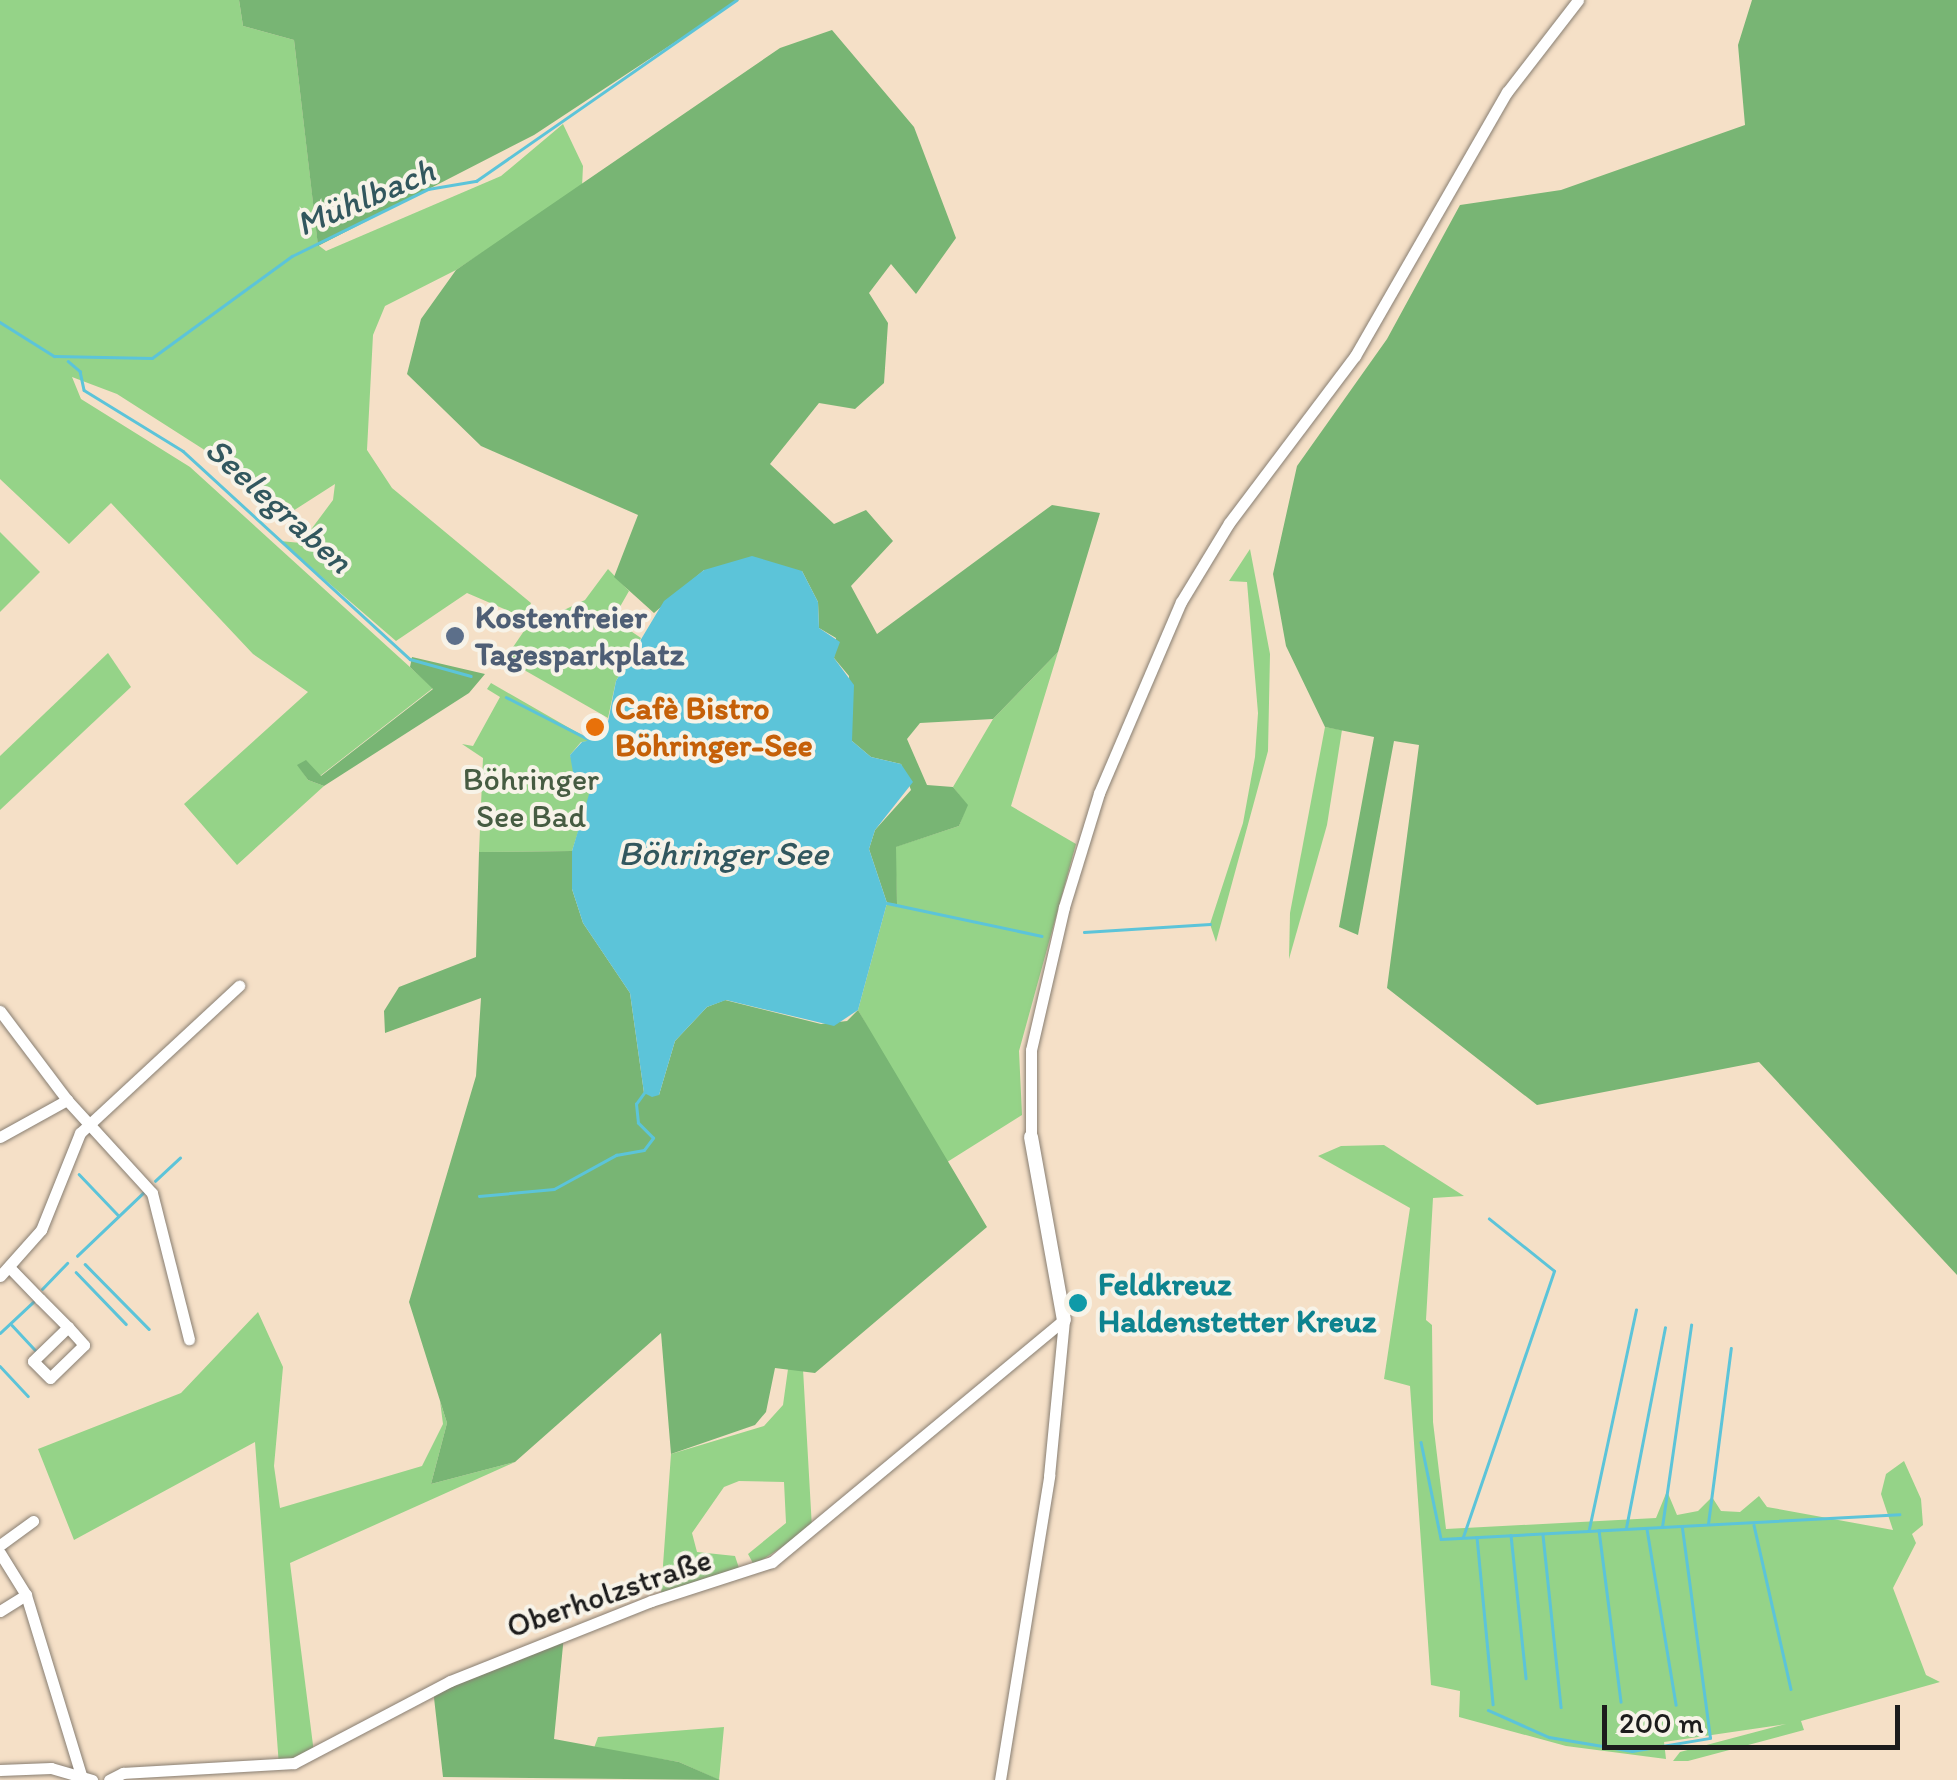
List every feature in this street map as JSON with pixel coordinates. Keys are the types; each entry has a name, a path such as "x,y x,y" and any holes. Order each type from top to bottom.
{"main road":[{"path":"1032,1136 1064,1320"}],"street":[{"path":"1032,1136 1031,1050 1060,922 1100,794 1181,602 1231,520 1348,367 1497,107 1578,0"},
{"path":"68,1327 33,1361 50,1378 84,1344 68,1327 5,1271 41,1230 70,1150 88,1124 240,986"},
{"path":"0,1011 88,1124 152,1193 190,1339"},
{"path":"0,1138 68,1100"},
{"path":"1000,1780 1049,1476 1064,1320"},
{"name":"Oberholzstraße","path":"109,1780 123,1773 294,1763 450,1680 651,1601 757,1570 796,1547 1064,1320"},
{"path":"0,1545 33,1521"},
{"path":"0,1553 26,1596 86,1778"},
{"path":"0,1611 26,1596"},
{"path":"0,1770 50,1768 86,1778"}],"green space":[{"path":"0,0 239,0 243,26 294,40 318,245 326,251 501,176 563,124 583,166 582,187 456,270 385,306 373,335 367,450 392,488 531,603 525,618 467,593 396,641 280,541 301,543 333,500 335,484 282,518 203,449 117,394 72,377 81,399 190,467 433,688 320,776 298,765 308,780 324,786 237,865 184,804 308,692 253,654 111,503 69,544 0,479"},
{"path":"239,0 739,0 534,135 318,246 294,40 243,26"},
{"path":"1752,0 1957,0 1957,1275 1759,1062 1537,1105 1387,988 1419,745 1394,741 1358,935 1339,927 1374,737 1325,727 1286,646 1273,574 1297,466 1387,339 1460,205 1561,190 1745,125 1738,45"},
{"path":"832,30 914,127 956,238 916,294 891,264 869,293 888,323 884,383 855,409 819,403 770,464 834,524 866,510 893,541 851,586 877,634 1052,505 1100,513 1058,652 993,719 920,723 907,739 927,785 953,787 968,805 959,826 896,847 897,904 887,903 869,849 875,830 911,790 901,764 871,757 852,741 849,676 834,658 836,638 819,628 818,602 802,571 704,570 654,613 614,577 638,515 481,446 407,374 421,319 456,270 780,48"},
{"path":"0,532 40,572 0,612"},
{"path":"1250,549 1270,654 1268,751 1216,942 1210,924 1243,823 1255,757 1258,713 1247,582 1229,581"},
{"path":"608,569 629,591 613,619 641,638 616,681 608,718 505,659 526,628 585,600"},
{"path":"1058,652 1011,806 1076,844 1019,1051 1022,1115 944,1164 858,1010 887,903 897,903 895,847 959,826 967,805 953,787 993,719"},
{"path":"108,653 131,687 0,810 0,756"},
{"path":"412,657 485,674 469,693 324,786 308,780 297,765 306,760 321,776 433,689 410,667"},
{"name":"Böhringer See Bad","path":"491,683 592,741 581,742 570,755 581,785 591,791 572,851 479,852 483,758 462,744 473,746 500,697 487,689"},
{"path":"1325,727 1342,730 1327,825 1289,959 1290,913"},
{"path":"572,851 572,889 583,923 630,993 644,1093 659,1095 675,1041 707,1007 725,1000 821,1024 847,1021 858,1010 987,1227 815,1373 775,1368 766,1412 755,1425 671,1454 661,1333 515,1462 431,1484 447,1423 409,1302 476,1076 481,998 385,1033 384,1011 399,987 476,957 479,852"},
{"path":"1384,1145 1464,1196 1433,1198 1426,1320 1432,1325 1433,1422 1446,1529 1656,1518 1667,1491 1677,1515 1698,1511 1712,1497 1721,1511 1740,1512 1759,1496 1767,1507 1893,1530 1881,1494 1886,1474 1904,1461 1921,1499 1923,1525 1912,1534 1916,1543 1893,1588 1926,1675 1940,1682 1801,1721 1804,1730 1688,1761 1673,1761 1680,1752 1786,1724 1664,1742 1666,1759 1566,1746 1459,1717 1460,1691 1431,1685 1410,1386 1384,1379 1410,1208 1318,1156 1341,1146"},
{"path":"258,1312 283,1367 274,1466 280,1508 422,1466 443,1424 440,1401 447,1423 431,1484 515,1462 290,1563 314,1753 279,1766 255,1442 74,1540 38,1449 181,1393"},
{"path":"788,1369 803,1369 812,1528 754,1565 748,1554 786,1523 784,1482 739,1481 724,1487 692,1533 697,1552 735,1556 739,1568 661,1593 671,1454 764,1426 783,1405"},
{"path":"564,1635 554,1739 679,1762 720,1780 443,1777 433,1689"},
{"path":"724,1727 719,1780 679,1762 594,1748 598,1737"}],"water":[{"name":"Böhringer See","path":"752,556 802,571 818,602 819,628 840,642 834,658 854,685 852,741 871,757 901,764 913,782 875,830 869,849 887,903 858,1010 834,1026 726,1000 707,1007 675,1041 659,1095 652,1097 644,1093 630,993 583,923 572,889 572,851 590,791 574,778 570,755 582,742 605,737 616,681 664,601 704,570"}],"waterway":[{"name":"Mühlbach","path":"0,322 54,356 152,358 292,256 428,189 476,181 736,0"},
{"name":"Seelegraben","path":"68,361 80,371 84,390 183,451 410,659 471,676"},
{"name":"Seelegraben","path":"506,697 592,741"},
{"path":"887,903 1042,936"},
{"path":"1084,932 1210,924"},
{"path":"479,1196 554,1189 616,1155 644,1150 653,1138 638,1123 636,1104 644,1093"},
{"path":"155,1181 180,1158"},
{"path":"79,1174 118,1215"},
{"path":"77,1256 144,1192"},
{"path":"1463,1537 1554,1271 1489,1219"},
{"path":"42,1289 67,1263"},
{"path":"85,1264 149,1329"},
{"path":"76,1272 126,1324"},
{"path":"0,1333 33,1302"},
{"path":"1589,1529 1636,1310"},
{"path":"12,1325 35,1350"},
{"path":"1662,1527 1691,1325"},
{"path":"1626,1528 1665,1328"},
{"path":"1708,1524 1731,1348"},
{"path":"0,1366 28,1396"},
{"path":"1421,1442 1441,1539 1899,1514"},
{"path":"1754,1525 1791,1689"},
{"path":"1488,1710 1549,1737 1632,1751 1710,1738 1682,1527"},
{"path":"1647,1529 1676,1705"},
{"path":"1599,1530 1621,1702"},
{"path":"1511,1535 1526,1678"},
{"path":"1543,1535 1561,1707"},
{"path":"1477,1537 1493,1704"}],"place":[{"name":"Kostenfreier Tagesparkplatz","path":"455,636"},
{"name":"Cafè Bistro Böhringer-See","path":"595,727"},
{"name":"Feldkreuz Haldenstetter Kreuz","path":"1078,1303"}]}
